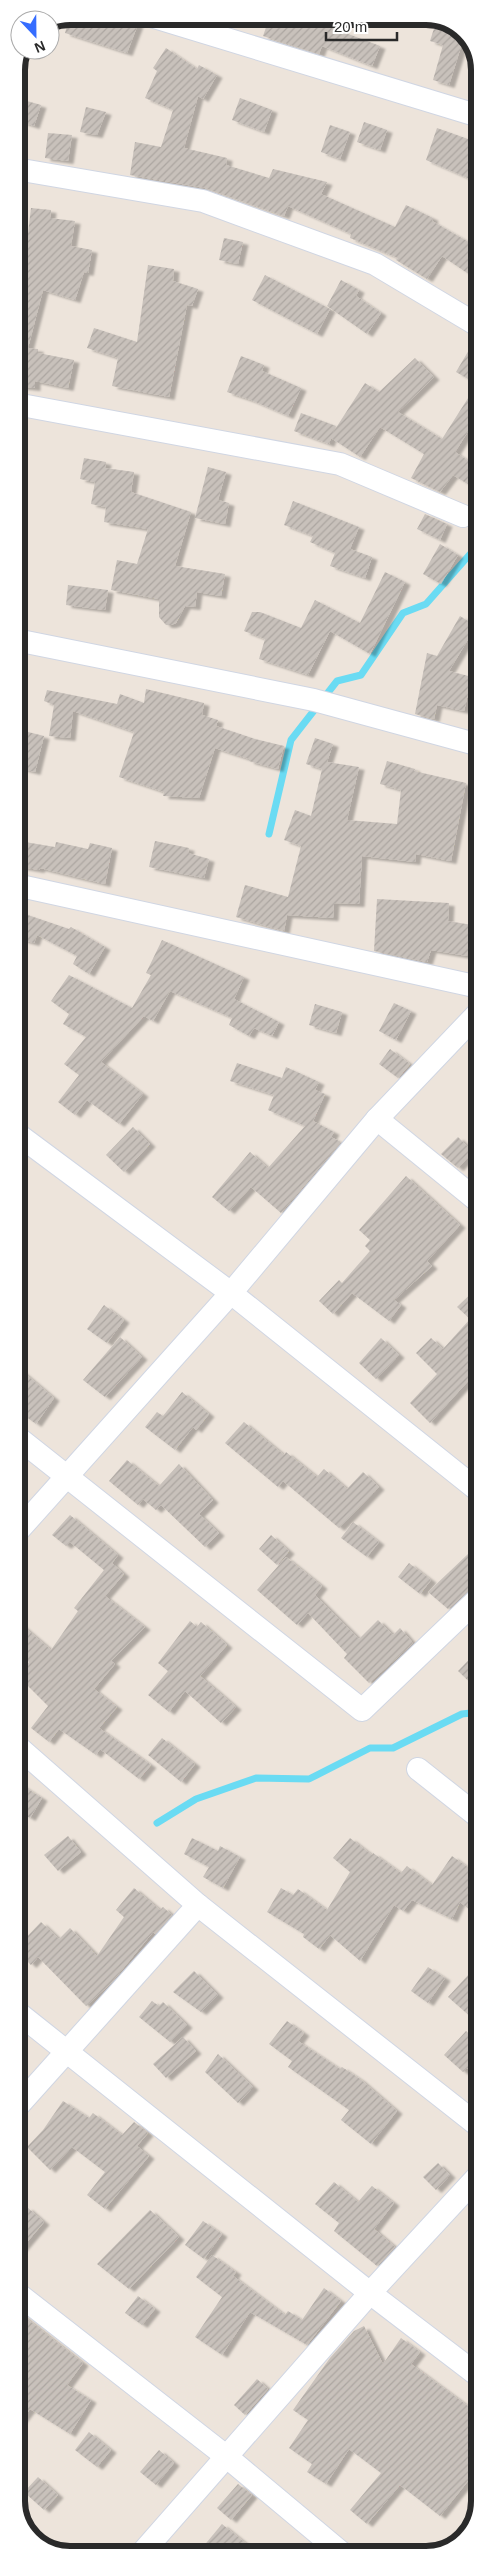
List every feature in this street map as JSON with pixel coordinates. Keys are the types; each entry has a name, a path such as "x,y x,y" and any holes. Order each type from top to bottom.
{"street":[{"path":"181,25 471,114"},
{"path":"25,171 203,201 374,264 471,319"},
{"path":"25,406 340,464 463,516"},
{"path":"25,642 321,702 471,743"},
{"path":"25,887 471,985"},
{"path":"25,1522 231,1294 377,1119 471,1021"},
{"path":"377,1119 471,1195"},
{"path":"25,1140 231,1294 471,1485"},
{"path":"25,1444 362,1710 471,1606"},
{"path":"25,1753 198,1904 471,2120"},
{"path":"418,1770 471,1811"},
{"path":"25,2098 198,1904"},
{"path":"25,2019 370,2293 471,2370"},
{"path":"148,2546 370,2293 471,2184"},
{"path":"25,2300 227,2457 333,2546"}],"building":[{"path":"67,25 70,25 138,25 127,53 65,33"},
{"path":"267,25 324,25 380,46 372,66 322,46 319,54 263,36"},
{"path":"435,26 451,33 462,44 449,85 433,80 443,45 430,41"},
{"path":"166,48 197,69 199,65 217,75 203,99 198,96 184,148 227,158 226,165 269,178 273,169 327,182 321,194 395,227 406,205 433,218 432,221 471,243 471,276 442,256 427,279 396,260 398,258 350,238 351,234 288,206 284,216 205,188 130,175 135,142 161,147 173,110 145,98 157,71 153,68"},
{"path":"240,98 272,110 264,132 232,120"},
{"path":"25,101 41,105 34,126 25,123"},
{"path":"86,107 106,112 97,135 80,132"},
{"path":"364,122 387,130 380,150 357,142"},
{"path":"330,125 350,132 340,159 321,152"},
{"path":"437,128 471,140 471,180 426,160"},
{"path":"48,133 72,135 68,161 45,158"},
{"path":"31,208 51,210 50,218 75,221 71,246 92,250 88,273 84,272 75,300 43,290 28,348 38,349 38,353 74,360 68,388 35,381 35,388 25,387 26,250"},
{"path":"224,238 243,242 238,264 219,260"},
{"path":"148,265 174,269 173,281 198,289 192,306 187,305 169,397 112,386 118,358 87,348 94,328 137,342"},
{"path":"265,275 330,309 317,334 252,300"},
{"path":"341,280 359,290 356,296 381,313 367,334 327,306"},
{"path":"471,346 471,381 456,372"},
{"path":"241,356 264,365 262,371 301,388 288,416 227,392"},
{"path":"415,358 434,377 398,412 442,439 471,393 471,427 455,452 471,463 471,486 453,475 440,492 411,478 424,454 380,427 360,457 331,438 329,444 294,431 301,413 336,426 332,434 365,383 379,392"},
{"path":"84,458 106,462 105,468 134,472 131,492 191,512 175,566 225,574 221,596 197,592 195,607 185,606 176,623 166,625 159,617 159,599 111,590 117,560 137,564 148,529 104,522 106,507 91,504 95,482 80,479"},
{"path":"208,467 226,472 218,500 229,503 225,524 195,518"},
{"path":"293,501 359,527 350,549 372,557 365,578 330,566 335,553 310,542 313,536 284,525"},
{"path":"425,514 447,524 440,540 417,529"},
{"path":"440,544 458,555 441,584 423,574"},
{"path":"385,572 405,582 370,654 330,631 308,675 259,659 265,639 244,631 252,612 260,612 301,628 315,600 360,623"},
{"path":"68,585 108,590 105,610 66,605"},
{"path":"460,616 471,623 471,634 449,671 471,677 464,711 437,705 434,719 415,714 427,653 437,656"},
{"path":"146,689 204,703 202,715 218,720 216,726 284,746 278,769 249,761 249,759 215,748 199,798 163,796 164,792 119,777 134,732 73,711 70,738 49,736 54,705 44,701 47,690 117,704 120,694 144,703"},
{"path":"25,731 44,736 35,772 25,769"},
{"path":"315,738 333,744 327,762 359,767 347,820 397,824 401,790 380,784 387,761 415,769 414,771 466,783 451,861 416,854 415,862 362,856 359,904 334,903 333,918 287,915 284,931 236,917 245,885 288,897 301,846 284,840 295,810 311,816 322,769 306,764"},
{"path":"155,841 189,848 188,853 209,859 204,878 149,867"},
{"path":"25,842 55,847 56,842 88,849 90,843 112,848 105,884 40,868 39,870 25,868"},
{"path":"377,899 449,903 448,921 471,925 467,956 431,950 427,962 374,951"},
{"path":"25,914 69,929 71,927 105,947 89,974 73,964 77,956 37,935 34,943 25,940"},
{"path":"162,940 244,977 234,999 279,1022 272,1036 254,1028 249,1036 229,1025 232,1018 170,991 153,1021 144,1016 101,1062 143,1094 119,1124 87,1100 75,1115 58,1102 79,1075 64,1064 86,1037 63,1024 69,1014 51,1001 69,975 132,1008 151,975 146,973"},
{"path":"394,1003 411,1011 396,1040 379,1031"},
{"path":"315,1004 342,1012 336,1033 309,1025"},
{"path":"390,1049 410,1064 398,1078 379,1064"},
{"path":"237,1063 282,1078 286,1067 319,1082 315,1090 325,1094 313,1121 334,1132 331,1137 341,1142 281,1213 251,1187 229,1211 212,1197 250,1152 268,1168 305,1126 268,1110 274,1095 230,1081"},
{"path":"133,1127 150,1144 124,1172 106,1155"},
{"path":"458,1137 471,1150 471,1154 458,1168 441,1154"},
{"path":"406,1176 460,1225 427,1261 432,1266 394,1300 401,1305 389,1321 352,1293 333,1314 319,1301 339,1280 342,1283 370,1251 365,1246 370,1240 359,1230"},
{"path":"471,1294 471,1378 430,1423 410,1403 437,1374 416,1353 431,1338 443,1349 470,1319 457,1307"},
{"path":"104,1305 124,1320 107,1343 87,1329"},
{"path":"120,1337 142,1357 105,1397 83,1380"},
{"path":"381,1338 399,1355 376,1379 359,1363"},
{"path":"25,1374 54,1398 36,1424 25,1416"},
{"path":"182,1392 209,1414 196,1430 193,1427 175,1450 145,1427 157,1412 163,1416"},
{"path":"244,1422 284,1455 286,1452 317,1477 324,1469 347,1489 363,1472 379,1487 339,1528 283,1481 278,1487 225,1443"},
{"path":"127,1460 159,1486 179,1464 213,1500 199,1514 219,1533 205,1547 161,1505 156,1510 143,1499 138,1505 109,1481"},
{"path":"70,1515 118,1555 112,1563 124,1574 105,1596 145,1627 111,1661 115,1664 94,1689 117,1707 99,1728 151,1765 139,1779 100,1749 96,1755 59,1729 49,1742 31,1728 48,1706 25,1683 25,1666 29,1662 25,1659 25,1628 51,1650 78,1611 74,1608 104,1570 70,1542 66,1546 52,1535"},
{"path":"353,1522 379,1542 367,1557 341,1538"},
{"path":"271,1535 289,1551 277,1565 259,1549"},
{"path":"468,1554 471,1557 471,1588 448,1609 428,1592"},
{"path":"286,1557 322,1586 315,1595 359,1639 378,1620 393,1635 400,1628 413,1643 369,1683 344,1658 347,1654 308,1613 297,1625 257,1590"},
{"path":"409,1563 431,1580 420,1594 398,1577"},
{"path":"190,1621 197,1627 201,1622 227,1645 200,1676 236,1707 221,1723 185,1691 169,1712 148,1695 168,1671 158,1663"},
{"path":"471,1657 471,1683 458,1671"},
{"path":"162,1738 195,1764 181,1782 148,1755"},
{"path":"25,1787 42,1798 30,1818 25,1815"},
{"path":"68,1836 81,1852 58,1871 44,1855"},
{"path":"192,1838 218,1851 220,1846 240,1857 223,1888 203,1877 209,1867 184,1854"},
{"path":"350,1838 372,1855 373,1853 401,1873 407,1866 432,1885 452,1856 471,1870 471,1911 460,1902 452,1919 412,1900 403,1911 394,1905 360,1961 330,1935 319,1949 303,1937 304,1934 267,1912 281,1888 293,1895 298,1889 327,1910 350,1872 333,1858"},
{"path":"134,1888 160,1910 163,1907 172,1915 155,1934 153,1932 111,1983 86,2006 38,1957 31,1965 25,1959 25,1939 41,1922 59,1939 70,1928 97,1956 124,1917 116,1910"},
{"path":"428,1967 445,1978 428,2003 411,1991"},
{"path":"194,1971 218,1995 201,2012 173,1992"},
{"path":"471,1972 471,2017 448,1997"},
{"path":"152,2001 159,2006 163,2002 187,2025 170,2042 139,2017"},
{"path":"287,2021 304,2033 298,2041 340,2069 342,2067 360,2079 397,2111 371,2144 341,2120 349,2110 288,2067 292,2061 269,2044"},
{"path":"466,2031 471,2035 471,2071 467,2068 463,2072 444,2055"},
{"path":"183,2037 196,2051 166,2078 153,2064"},
{"path":"218,2054 253,2087 238,2103 205,2072"},
{"path":"63,2101 89,2118 93,2113 122,2135 134,2122 148,2133 137,2146 149,2156 105,2209 87,2195 105,2172 72,2147 50,2170 27,2147 43,2130"},
{"path":"438,2163 450,2175 436,2190 423,2177"},
{"path":"334,2182 358,2202 372,2186 394,2203 374,2229 395,2247 377,2266 334,2231 339,2223 315,2204"},
{"path":"27,2207 44,2222 25,2245 25,2209"},
{"path":"150,2210 179,2237 129,2289 97,2264"},
{"path":"203,2221 222,2234 204,2259 185,2245"},
{"path":"212,2255 236,2272 233,2276 285,2315 288,2311 302,2320 324,2288 341,2301 307,2345 250,2312 222,2355 195,2337 222,2297 196,2277"},
{"path":"138,2296 155,2309 142,2325 125,2313"},
{"path":"25,2317 83,2363 67,2385 91,2400 70,2434 30,2409 25,2416"},
{"path":"364,2326 383,2364 401,2338 420,2352 411,2364 471,2408 471,2477 440,2516 400,2485 367,2524 350,2510 381,2473 349,2449 326,2484 307,2472 312,2464 289,2448 308,2420 293,2410 330,2358 354,2331"},
{"path":"257,2379 268,2389 245,2415 234,2405"},
{"path":"89,2432 111,2450 97,2467 75,2450"},
{"path":"159,2450 174,2463 156,2485 140,2472"},
{"path":"38,2477 58,2495 44,2510 25,2491"},
{"path":"238,2484 252,2495 231,2520 217,2508"},
{"path":"222,2524 249,2546 204,2546"}],"waterway":[{"path":"269,834 291,740 337,681 361,675 403,613 426,604 471,553"},
{"path":"157,1823 196,1799 256,1778 309,1779 370,1748 393,1748 462,1714 471,1713"}]}
